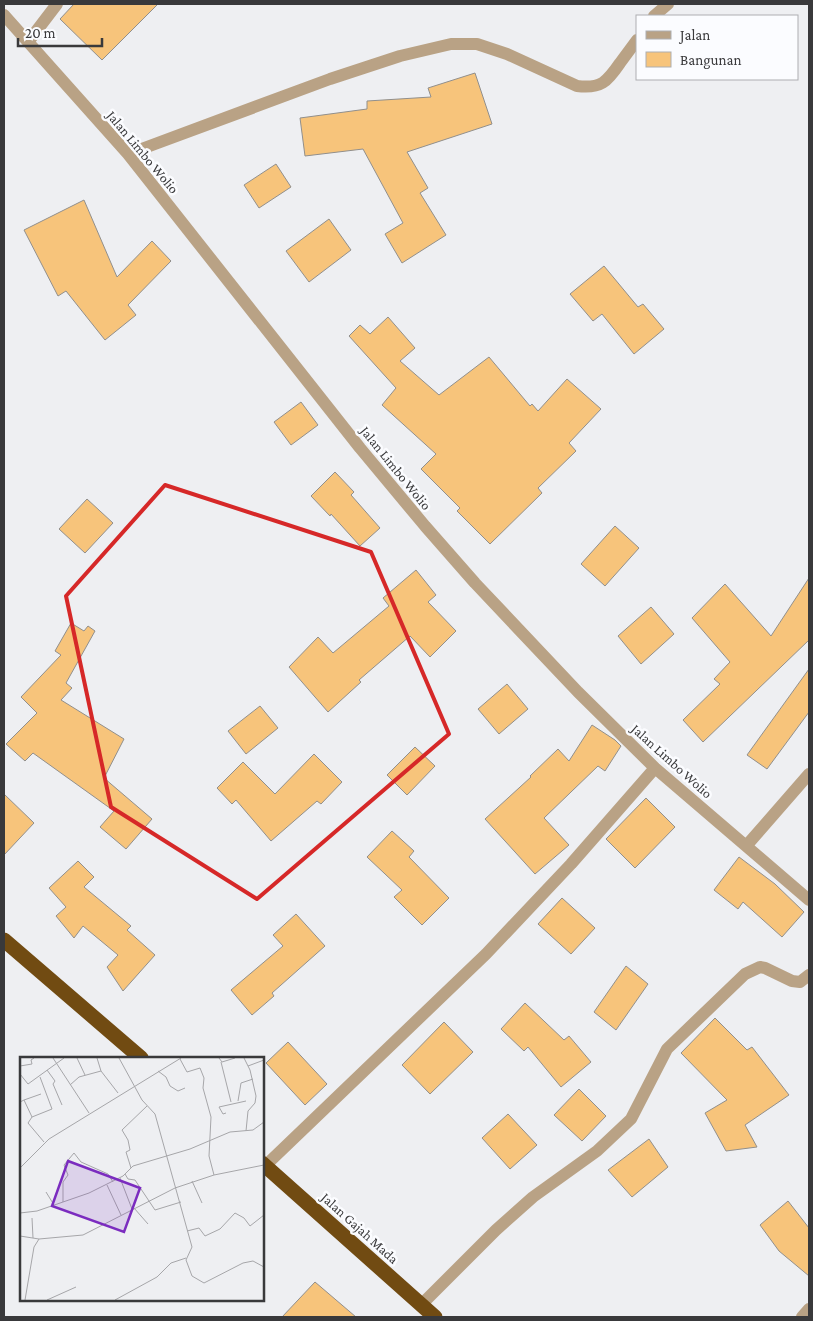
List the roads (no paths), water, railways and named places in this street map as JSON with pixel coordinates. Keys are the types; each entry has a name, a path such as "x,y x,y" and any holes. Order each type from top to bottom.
{"highway":[{"path":"4,940 140,1057"},
{"name":"Jalan Gajah Mada","path":"264,1165 435,1317"}],"street":[{"path":"28,42 57,4"},
{"path":"655,15 668,4"},
{"name":"Jalan Limbo Wolio","path":"4,15 128,154 343,426 425,526 578,692 655,768 809,900"},
{"path":"128,154 400,56 451,44 477,44 507,54 577,86 588,87 598,85 609,79 636,41"},
{"path":"264,1165 486,954 571,864 655,768"},
{"path":"747,845 809,774"},
{"path":"421,1305 496,1230 533,1197 597,1151 630,1119 667,1049 744,974 760,967 792,981 800,982 809,975"},
{"path":"802,1317 809,1309"}]}
